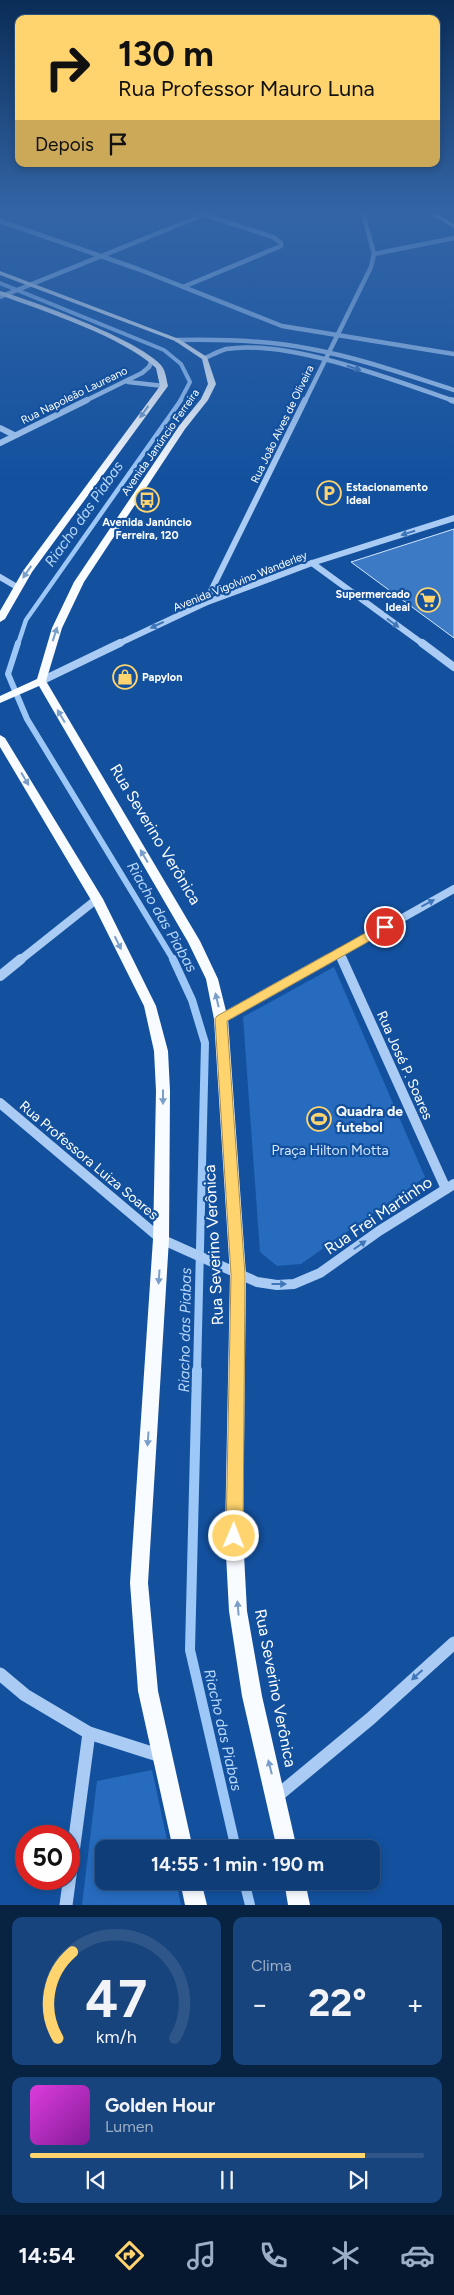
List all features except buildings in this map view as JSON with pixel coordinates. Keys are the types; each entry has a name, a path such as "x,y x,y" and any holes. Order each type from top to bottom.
{"main road":[{"path":"0,619 17,587 164,386 160,368 152,360 123,342 20,302"},
{"path":"77,302 178,340 205,358"},
{"name":"Avenida Janúncio Ferreira","path":"37,683 57,628 79,582 182,428 204,400 212,384 205,358"},
{"path":"0,700 37,683"},
{"name":"Rua Severino Verônica","path":"37,683 194,941 212,979 221,1019 238,1275 234,1536 238,1611 252,1696 285,1840"},
{"path":"0,738 97,899 150,1006 161,1051 163,1091 161,1239 139,1583 148,1691 180,1840"},
{"path":"192,1890 196,1905"},
{"path":"296,1890 299,1905"}],"street":[{"path":"221,302 282,326 454,354"},
{"name":"Rua João Alves de Oliveira","path":"205,603 337,336 352,302"},
{"path":"178,340 280,344 329,352 454,390"},
{"path":"205,358 212,352 223,349 275,351 325,360 454,401"},
{"name":"Rua Napoleão Laureano","path":"0,442 142,373 149,367 152,360"},
{"path":"125,382 164,386"},
{"path":"0,428 14,435"},
{"name":"Avenida Vigolvino Wanderley","path":"37,683 205,603 312,563 454,518"},
{"path":"312,563 454,667"},
{"path":"0,577 17,587"},
{"path":"221,1019 454,889"},
{"path":"0,976 97,899"},
{"name":"Rua José P. Soares","path":"339,952 450,1186"},
{"name":"Rua Professora Luiza Soares","path":"0,1103 161,1239 238,1275"},
{"name":"Rua Frei Martinho","path":"238,1275 257,1282 277,1286 294,1284 320,1273 379,1231 450,1186"},
{"path":"276,1796 370,1719 454,1643"},
{"path":"0,1674 25,1696 89,1734 161,1756"},
{"path":"66,1905 89,1734"}],"green space":[{"name":"Praça Hilton Motta","path":"334,967 425,1177 301,1264 277,1266 260,1252 243,1017"},
{"path":"152,1770 167,1840 95,1840 95,1890 178,1890 181,1905 82,1905 97,1781"}],"waterway":[{"name":"Riacho das Piabas","path":"46,302 164,350 181,364 190,382 180,401"},
{"name":"Riacho das Piabas","path":"18,644 26,620 181,400"},
{"name":"Riacho das Piabas","path":"18,643 8,674 27,719 174,960"},
{"name":"Riacho das Piabas","path":"174,960 192,1000 205,1043 197,1372"},
{"name":"Riacho das Piabas","path":"197,1370 190,1650 234,1840"},
{"name":"Riacho das Piabas","path":"246,1890 250,1905"}],"place":[{"name":"Estacionamento Ideal","path":"329,493"},
{"name":"Avenida Janúncio Ferreira, 120","path":"147,500"},
{"name":"Supermercado Ideal","path":"428,600"},
{"name":"Papylon","path":"125,677"},
{"name":"Quadra de futebol","path":"319,1119"}],"route":[{"path":"234,1536 238,1275 221,1019 385,927"}]}
